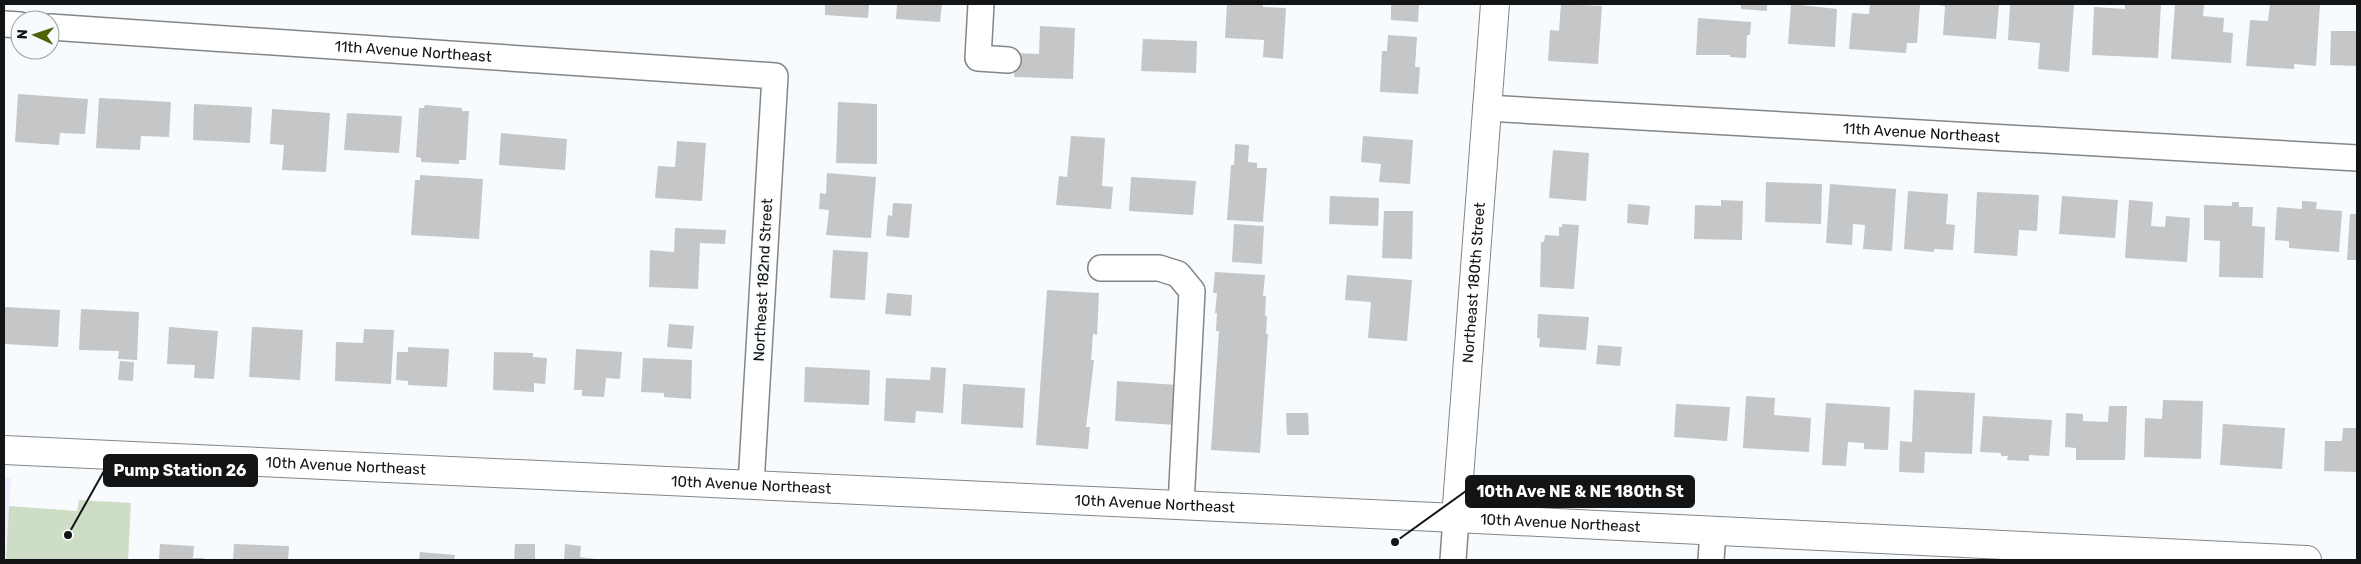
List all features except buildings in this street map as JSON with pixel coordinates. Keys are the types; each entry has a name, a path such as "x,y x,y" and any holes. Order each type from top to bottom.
{"street":[{"path":"981,4 978,58 1008,60"},
{"name":"Northeast 180th Street","path":"1453,560 1495,4"},
{"name":"11th Avenue Northeast","path":"60,28 775,76"},
{"name":"Northeast 182nd Street","path":"751,485 775,76"},
{"name":"11th Avenue Northeast","path":"1486,108 2357,158"},
{"path":"1101,268 1160,268 1178,274 1192,291 1182,505"},
{"name":"10th Avenue Northeast","path":"4,450 1713,531 1964,552 2307,560"},
{"path":"1711,560 1713,531"}],"shaded area":[{"path":"4,478 11,478 6,560 4,560"}],"green space":[{"path":"79,500 131,503 128,560 6,560 9,506 77,511"}],"place":[{"name":"Pump Station 26","path":"68,535"},
{"name":"10th Ave NE & NE 180th St","path":"1395,542"}]}
